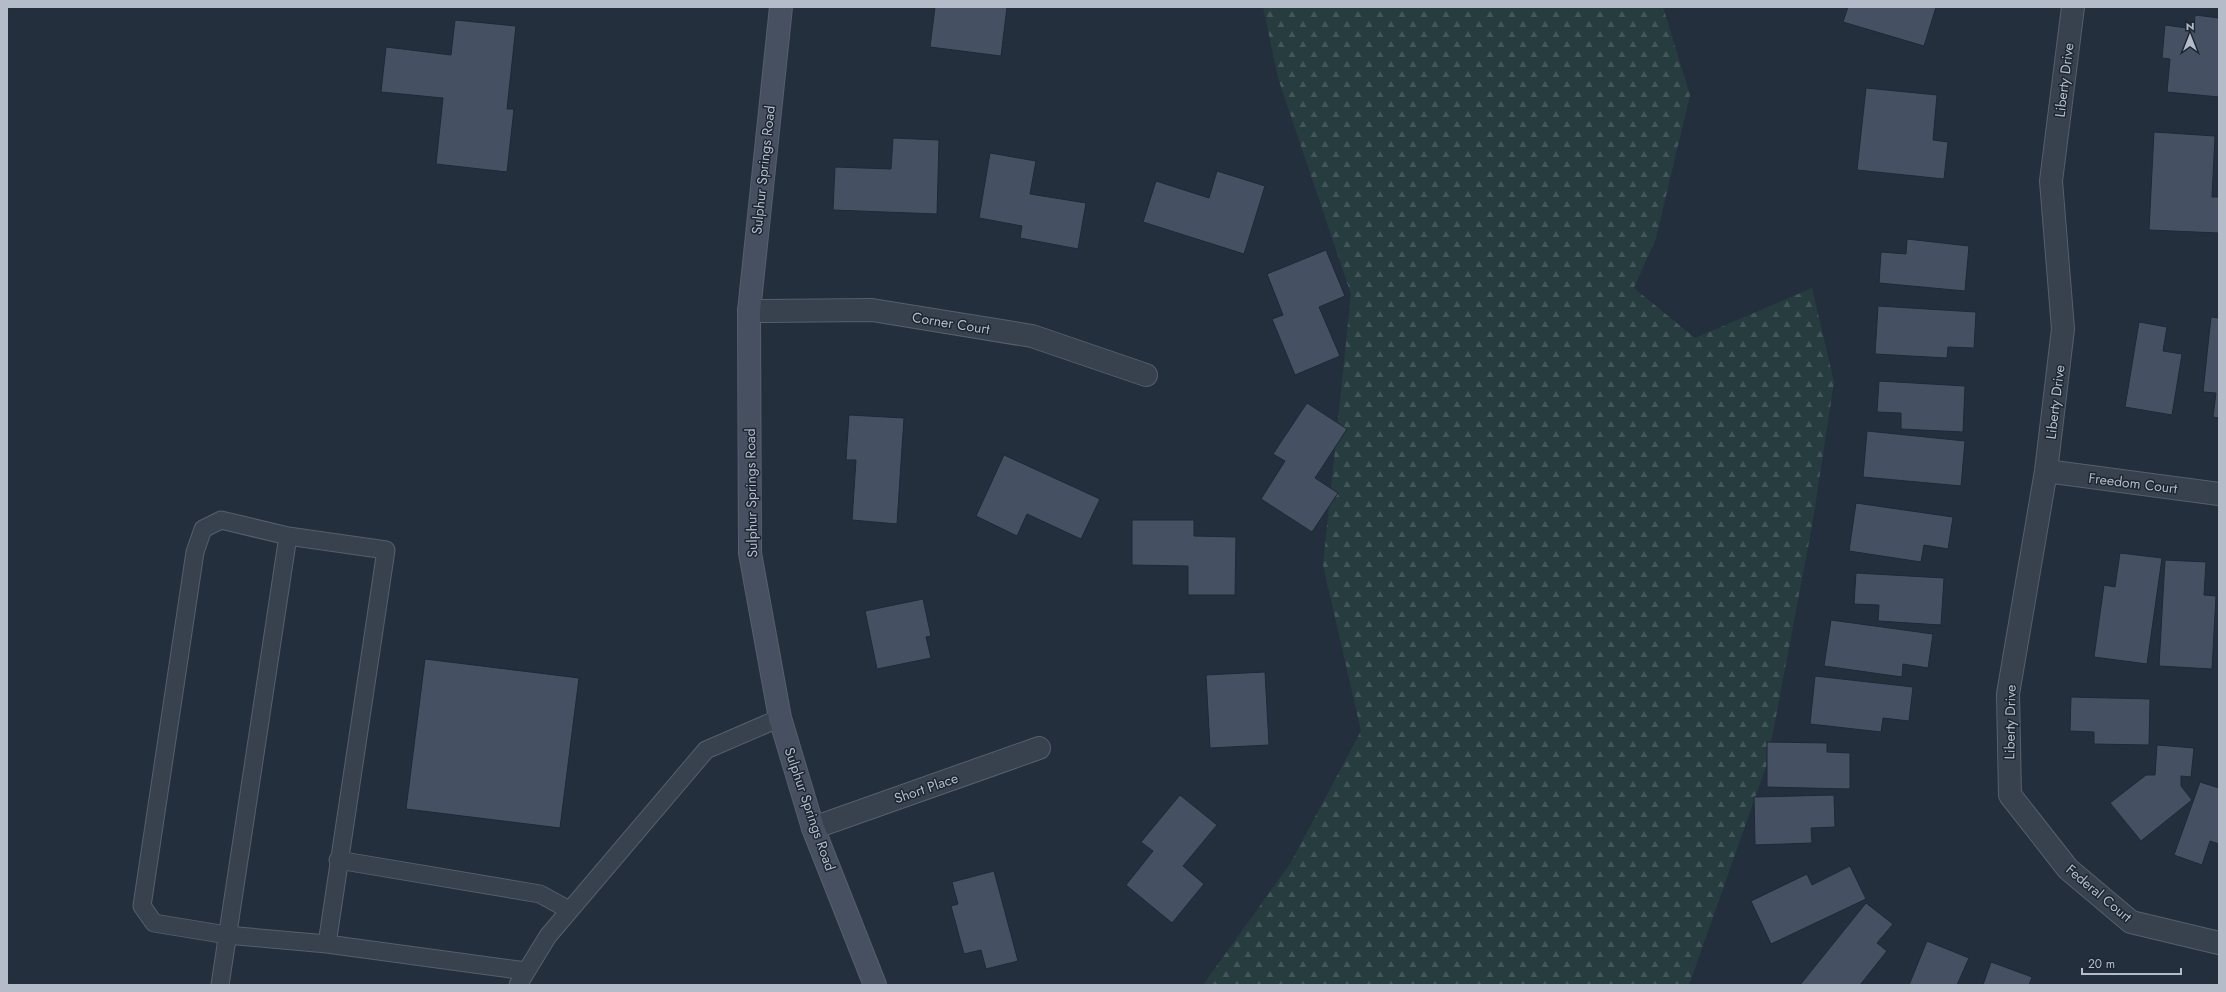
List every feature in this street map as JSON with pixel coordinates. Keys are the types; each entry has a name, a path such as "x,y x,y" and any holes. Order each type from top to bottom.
{"street":[{"name":"Sulphur Springs Road","path":"781,7 749,311 750,553 780,718 814,828 875,985"},
{"name":"Liberty Drive","path":"2010,795 2008,694 2046,471 2063,329 2051,181 2073,7"},
{"name":"Corner Court","path":"749,311 872,310 1032,336 1146,375"},
{"name":"Freedom Court","path":"2046,471 2219,494"},
{"name":"Short Place","path":"814,828 1039,748"},
{"name":"Federal Court","path":"2010,795 2068,869 2131,922 2219,943"}],"lane":[{"path":"327,944 338,860 386,550 288,536 221,520 203,529 195,552 142,906 154,923 227,935 327,944 522,978 548,936 706,750 780,718"},
{"path":"220,985 288,536"},
{"path":"338,860 540,894 569,910"}],"green space":[{"path":"1263,7 1663,7 1690,95 1656,238 1634,288 1695,338 1812,288 1834,382 1812,526 1767,764 1689,985 1203,985 1290,864 1361,731 1323,565 1351,294 1278,78"}],"building":[{"path":"935,7 1007,7 1001,56 930,47"},
{"path":"1848,7 1936,7 1924,46 1843,22"},
{"path":"2195,15 2219,18 2219,97 2167,92 2170,59 2162,58 2165,25 2194,29"},
{"path":"455,20 516,26 507,109 514,109 507,172 436,164 443,98 381,92 386,47 451,55"},
{"path":"1866,88 1937,95 1933,140 1948,142 1944,179 1857,170"},
{"path":"2154,132 2215,136 2212,197 2219,197 2219,233 2149,230"},
{"path":"893,138 939,140 937,214 833,210 835,167 891,169"},
{"path":"990,153 1036,161 1030,194 1086,203 1078,249 1020,238 1022,226 979,218"},
{"path":"1217,171 1265,186 1244,254 1143,222 1156,181 1209,198"},
{"path":"1907,239 1969,246 1965,291 1879,283 1881,252 1906,254"},
{"path":"1326,250 1345,296 1319,307 1340,356 1295,375 1272,319 1283,315 1267,274"},
{"path":"1878,306 1976,312 1974,348 1948,347 1947,358 1875,354"},
{"path":"2211,317 2219,318 2219,418 2213,417 2216,393 2203,392"},
{"path":"2139,322 2167,327 2163,351 2182,354 2172,415 2125,407"},
{"path":"1879,381 1965,386 1963,432 1901,429 1901,413 1877,412"},
{"path":"1307,403 1347,429 1315,478 1338,493 1312,532 1261,499 1285,461 1273,454"},
{"path":"849,415 904,418 897,524 852,520 856,460 846,460"},
{"path":"1867,431 1965,441 1961,486 1863,477"},
{"path":"1004,455 1100,499 1081,539 1027,514 1017,536 976,516"},
{"path":"1856,503 1953,517 1948,549 1924,545 1921,562 1849,551"},
{"path":"1132,520 1194,520 1194,536 1236,537 1235,595 1188,595 1188,566 1132,565"},
{"path":"2120,553 2162,558 2147,664 2094,657 2104,585 2115,587"},
{"path":"2165,560 2206,562 2204,595 2216,596 2212,669 2159,666"},
{"path":"1856,573 1944,578 1941,625 1878,621 1879,605 1854,604"},
{"path":"923,599 931,636 926,637 931,658 877,669 865,611"},
{"path":"1831,620 1933,634 1928,668 1903,664 1902,677 1824,666"},
{"path":"425,659 579,678 560,828 406,809"},
{"path":"1265,672 1269,745 1210,748 1206,675"},
{"path":"1815,676 1913,687 1909,721 1883,718 1881,732 1810,724"},
{"path":"2071,697 2150,699 2149,745 2094,744 2094,732 2070,731"},
{"path":"1767,742 1827,743 1827,752 1850,753 1850,789 1767,787"},
{"path":"2157,745 2194,748 2191,777 2181,776 2181,786 2192,800 2141,841 2110,803 2146,775 2155,775"},
{"path":"2200,782 2219,788 2219,844 2210,841 2202,865 2174,855"},
{"path":"1180,795 1217,825 1183,866 1204,884 1172,923 1126,885 1153,851 1141,842"},
{"path":"1834,795 1835,827 1811,828 1812,843 1755,845 1754,797"},
{"path":"1850,866 1866,899 1771,944 1751,901 1807,874 1812,885"},
{"path":"994,871 1018,961 986,969 981,950 964,954 951,906 958,904 952,882"},
{"path":"1866,903 1893,924 1877,943 1887,951 1860,985 1800,985"},
{"path":"1927,941 1969,958 1957,985 1909,985"},
{"path":"1991,962 2032,977 2029,985 1983,985"}]}
